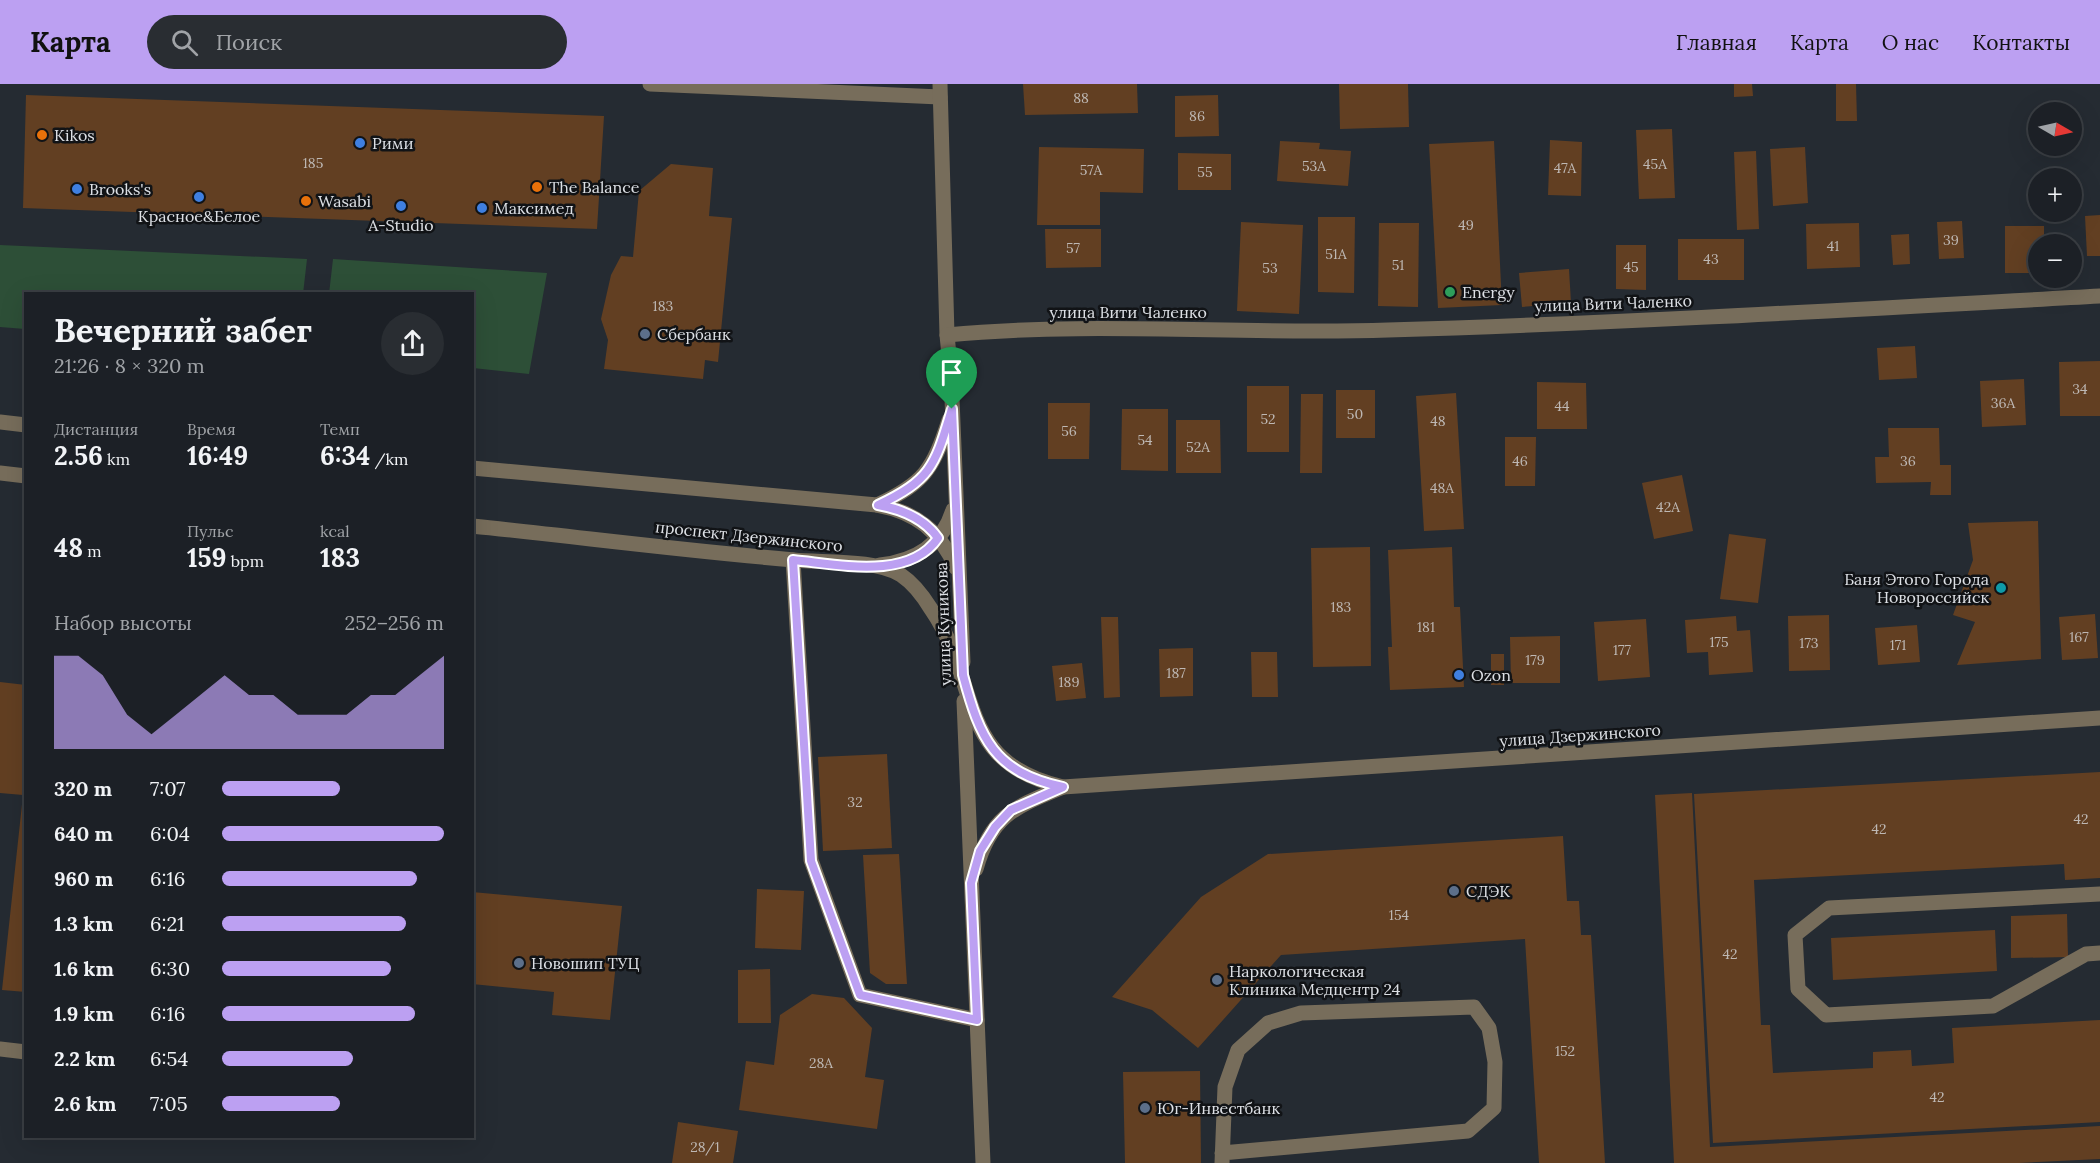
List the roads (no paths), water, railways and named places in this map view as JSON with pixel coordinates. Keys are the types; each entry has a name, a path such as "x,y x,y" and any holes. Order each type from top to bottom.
{"street":[{"path":"650,84 940,91"},
{"name":"улица Куникова","path":"940,91 947,335 983,1163"},
{"name":"улица Вити Чаленко","path":"947,335 1028,330 1385,330 1741,316 2100,296"},
{"path":"878,505 901,494 923,479 938,452 952,409"},
{"path":"0,422 24,425"},
{"path":"474,468 878,505 900,509 933,531 949,551 959,576"},
{"path":"0,473 24,476"},
{"path":"874,566 902,563 921,554 948,525 956,501"},
{"name":"проспект Дзержинского","path":"474,526 793,560 874,566 900,574 921,593 944,628 963,675"},
{"path":"793,560 811,861 860,995 977,1020"},
{"path":"963,675 973,713 991,748 1028,778 1063,787"},
{"name":"улица Дзержинского","path":"1063,787 2100,718"},
{"path":"971,883 980,851 995,827 1011,810 1063,787"},
{"path":"2100,894 1829,908 1796,935 1798,989 1826,1015 1994,1006 2085,954 2100,953"},
{"path":"1474,1007 1490,1028 1495,1062 1494,1108 1468,1131 1222,1158 1225,1087 1238,1050 1268,1023 1301,1014 1474,1007"},
{"path":"0,1049 24,1052"}],"place":[{"name":"Kikos","path":"42,135"},
{"name":"Рими","path":"360,143"},
{"name":"The Balance","path":"537,187"},
{"name":"Brooks's","path":"77,189"},
{"name":"Красное&Белое","path":"199,197"},
{"name":"Wasabi","path":"306,201"},
{"name":"A-Studio","path":"401,206"},
{"name":"Максимед","path":"482,208"},
{"name":"Energy","path":"1450,292"},
{"name":"Сбербанк","path":"645,334"},
{"name":"Баня Этого Города Новороссийск","path":"2001,588"},
{"name":"Ozon","path":"1459,675"},
{"name":"СДЭК","path":"1454,891"},
{"name":"Новошип ТУЦ","path":"519,963"},
{"name":"Наркологическая Клиника Медцентр 24","path":"1217,980"},
{"name":"Юг-Инвестбанк","path":"1145,1108"}]}
